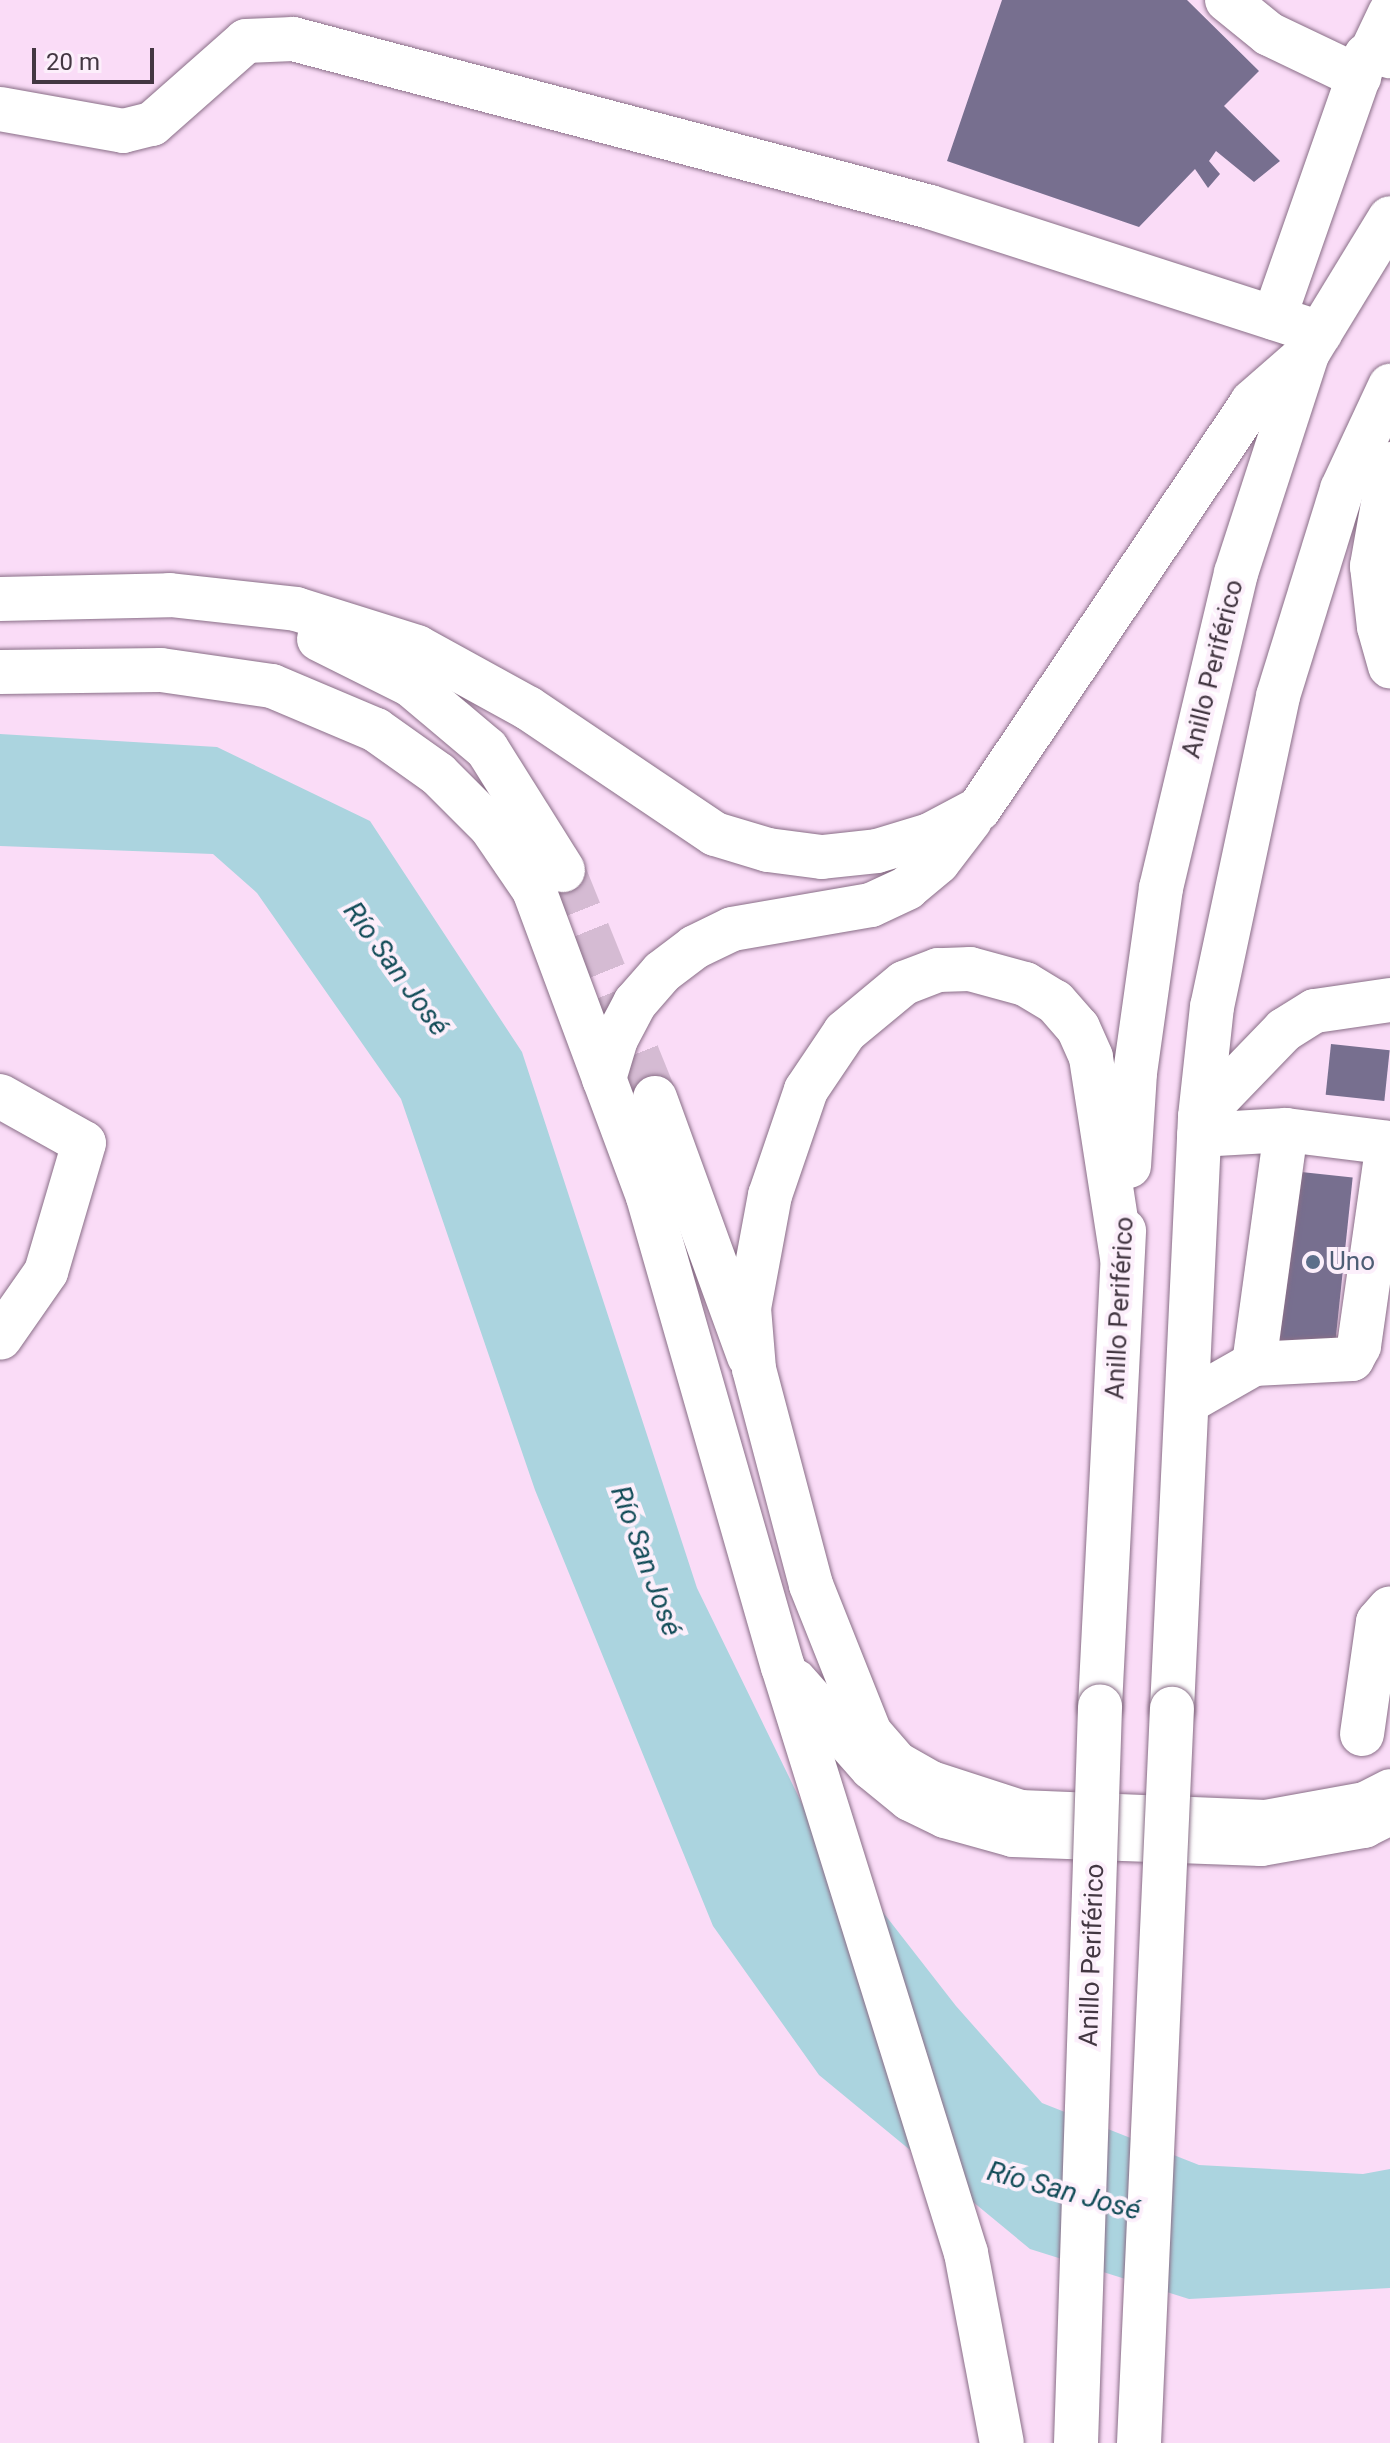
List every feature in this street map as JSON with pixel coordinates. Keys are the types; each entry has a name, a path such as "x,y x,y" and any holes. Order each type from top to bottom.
{"main road":[{"path":"1227,0 1269,34 1378,49 1274,318"},
{"path":"0,109 123,131 152,124 246,41 293,39 930,207 1274,318 1314,343 1252,402 979,809 938,862 907,888 871,905 732,929 695,947 662,972 635,1003 616,1039 604,1079"},
{"name":"Anillo Periférico","path":"1076,2443 1100,1706 1122,1258 1135,1073 1161,888 1236,573 1314,343 1390,218"},
{"path":"1139,2443 1200,1126 1230,903 1278,696 1342,489 1390,386"},
{"path":"1390,464 1372,566 1379,627 1390,666"},
{"path":"0,599 170,595 296,609 417,647 528,708 715,834 768,850 822,857 877,851 930,835 979,809"},
{"path":"170,595 313,636 411,685 487,749 563,870"},
{"path":"0,672 161,670 272,686 376,730 438,774 470,806 534,890 648,1197 783,1667 966,2253 1002,2443"},
{"path":"754,1369 749,1308 765,1223 806,1090 845,1032 904,983 938,970 970,969 1012,978 1055,1002 1078,1028 1100,1095 1122,1258"},
{"path":"1200,1126 1284,1030 1315,1011 1390,1000"},
{"path":"0,1096 84,1143 46,1272 0,1338"},
{"path":"655,1098 754,1369 772,1451 833,1648 870,1733 896,1763 931,1783 1020,1812 1266,1822 1365,1804 1390,1791"},
{"path":"1187,1402 1254,1364 1352,1359 1359,1346 1389,1143 1286,1130 1200,1126"},
{"path":"1254,1364 1286,1130"},
{"path":"1362,1734 1378,1622 1390,1608"},
{"path":"783,1667 872,1768 910,1799 945,1816 1013,1835 1261,1844 1364,1826 1390,1813"}],"water":[{"name":"Río San José","path":"0,734 217,747 370,821 522,1052 697,1588 808,1816 956,2006 1042,2103 1199,2165 1363,2174 1390,2169 1390,2288 1189,2299 1030,2249 819,2075 713,1926 535,1490 401,1099 257,893 213,854 0,846"}],"building":[{"path":"1002,0 1187,0 1259,71 1224,106 1280,161 1254,182 1216,151 1209,161 1220,174 1208,188 1195,169 1139,227 947,161"},
{"path":"1331,1044 1390,1050 1384,1101 1326,1095"},
{"name":"Uno","path":"1292,1171 1353,1177 1334,1353 1273,1347"}],"tunnel":[{"path":"563,870 655,1098"}],"place":[{"name":"Uno","path":"1313,1262"}]}
